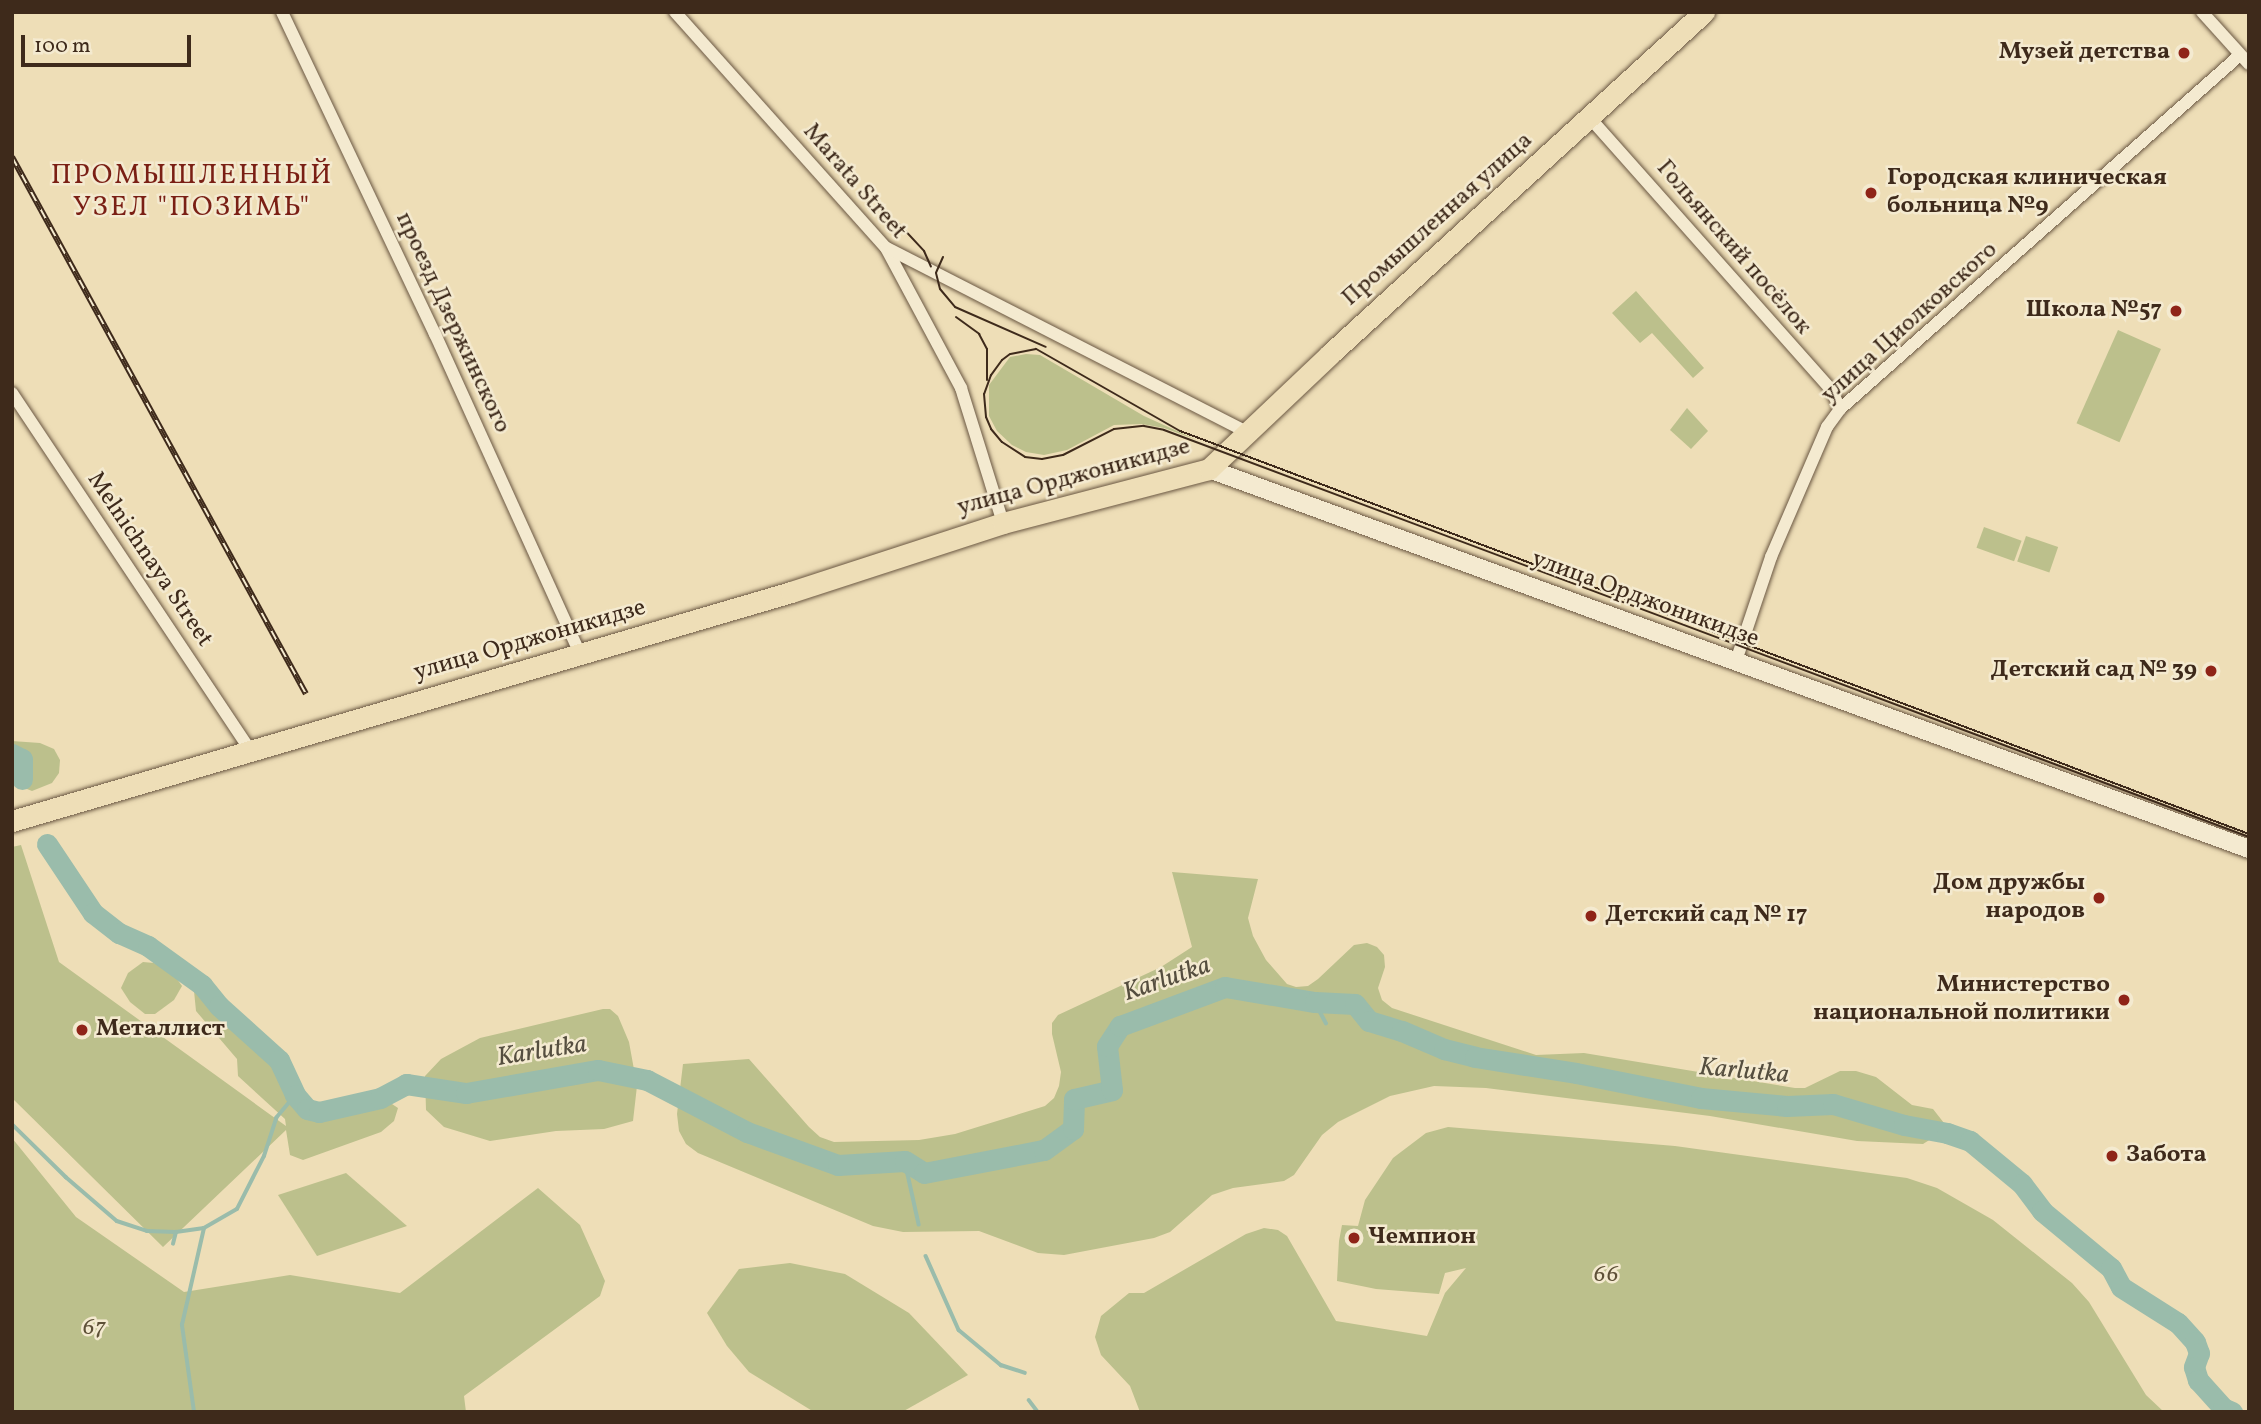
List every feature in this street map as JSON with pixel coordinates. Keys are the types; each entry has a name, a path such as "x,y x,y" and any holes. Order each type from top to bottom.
{"main road":[{"name":"Промышленная улица","path":"1209,469 1704,12"},
{"name":"улица Орджоникидзе","path":"12,821 791,593 1003,523 1209,469 2249,849"}],"street":[{"name":"проезд Дзержинского","path":"282,12 435,334 580,654"},
{"name":"Marata Street","path":"675,12 886,248 961,388 1003,523"},
{"path":"2202,12 2245,60"},
{"name":"улица Циолковского","path":"1736,661 1771,557 1827,427 1840,409 2245,60"},
{"name":"Гольянский посёлок","path":"1590,118 1832,391 1840,409"},
{"path":"886,248 1248,433"},
{"name":"Melnichnaya Street","path":"12,393 251,751"}],"green space":[{"path":"1636,291 1704,368 1693,378 1652,333 1640,343 1612,313"},
{"path":"2118,330 2161,349 2119,442 2077,423"},
{"path":"1040,355 1144,416 1197,440 1164,428 1142,424 1114,425 1067,450 1044,455 1026,452 1012,445 997,431 989,416 989,385 1010,357"},
{"path":"1687,408 1708,431 1691,449 1670,430"},
{"path":"1984,527 2022,541 2014,561 1976,548"},
{"path":"2026,536 2058,547 2049,573 2017,562"},
{"path":"12,741 40,743 54,749 60,760 59,773 52,783 32,791 22,787 12,773"},
{"name":"Металлист","path":"21,845 59,962 286,1126 285,1119 238,1076 237,1059 196,1011 194,991 203,995 273,1065 298,1106 319,1119 389,1102 398,1108 394,1121 381,1132 303,1160 290,1155 286,1130 163,1247 12,1098 12,847"},
{"path":"1172,872 1258,879 1248,918 1253,936 1266,960 1287,984 1296,987 1308,986 1354,945 1367,943 1377,947 1384,955 1385,967 1378,988 1382,1000 1392,1008 1536,1055 1584,1053 1795,1088 1805,1088 1840,1071 1856,1071 1876,1077 1912,1105 1933,1109 1944,1123 1942,1132 1923,1144 1857,1141 1710,1116 1486,1088 1434,1086 1390,1096 1338,1122 1322,1135 1294,1175 1284,1181 1233,1188 1212,1195 1170,1232 1154,1238 1064,1255 1038,1253 979,1231 903,1232 873,1226 698,1153 686,1144 679,1131 677,1114 683,1064 749,1059 809,1127 820,1137 834,1142 919,1140 955,1134 1045,1106 1054,1098 1061,1072 1052,1034 1052,1023 1058,1015 1161,967 1192,947"},
{"path":"143,962 154,963 172,972 182,986 174,1000 155,1014 145,1014 130,1002 121,988 128,973"},
{"path":"610,1009 618,1016 629,1042 637,1086 633,1121 604,1129 556,1131 490,1141 444,1127 426,1110 425,1076 441,1059 480,1038"},
{"name":"66","path":"1448,1127 1675,1146 1907,1178 1937,1188 1993,1220 2072,1283 2089,1302 2146,1395 2164,1412 1140,1412 1130,1386 1101,1355 1095,1337 1101,1316 1129,1293 1144,1293 1246,1234 1264,1228 1278,1230 1287,1236 1336,1321 1427,1336 1445,1293 1466,1268 1445,1273 1439,1294 1376,1289 1337,1281 1339,1241 1342,1225 1358,1226 1365,1200 1393,1158 1426,1133"},
{"name":"67","path":"12,1138 76,1217 184,1292 290,1275 400,1293 538,1188 580,1225 605,1281 600,1296 464,1396 466,1412 12,1412"},
{"path":"346,1173 407,1226 317,1256 278,1195"},
{"path":"790,1263 845,1274 909,1313 968,1375 902,1412 814,1412 749,1372 727,1346 707,1313 739,1269"}],"waterway":[{"name":"Karlutka","path":"12,754 22,759 22,779"},
{"name":"Karlutka","path":"47,844 93,913 119,933 148,946 202,985 219,1006 279,1060 295,1095 307,1109 319,1112 380,1098 406,1084 466,1093 598,1070 647,1080 747,1132 838,1165 905,1161 924,1173 1044,1150 1073,1129 1074,1099 1112,1090 1107,1046 1120,1026 1225,987 1315,1002 1355,1004 1369,1021 1402,1031 1444,1049 1475,1057 1576,1073 1701,1098 1787,1106 1833,1104 1904,1125 1947,1133 1970,1141 2022,1184 2042,1211 2111,1268 2121,1287 2178,1323 2195,1342 2199,1353 2194,1367 2198,1380 2223,1408 2232,1412"},
{"path":"1315,1002 1326,1023"},
{"path":"194,1412 182,1325 204,1228 237,1209 264,1156 276,1118 295,1095"},
{"path":"12,1124 66,1177 117,1221 147,1231 176,1232 204,1228"},
{"path":"905,1161 919,1224"},
{"path":"173,1244 176,1232"},
{"path":"926,1256 959,1330 1001,1365 1025,1373"},
{"path":"1029,1400 1038,1412"}],"tram line":[{"path":"899,224 924,251 931,267"},
{"path":"943,257 936,273 940,289 955,307 1046,347"},
{"path":"956,317 979,334 987,349 987,380"},
{"path":"2249,834 1180,431 1036,349 1010,354 1002,360 991,375 984,394 986,417 991,429 1002,442 1025,457 1042,459 1063,455 1114,429 1144,426 1164,430 2249,837"}],"railway":[{"path":"12,157 306,694"}],"place":[{"name":"Музей детства","path":"2184,53"},
{"name":"Городская клиническая больница №9","path":"1871,193"},
{"name":"Школа №57","path":"2176,311"},
{"name":"Детский сад № 39","path":"2211,671"},
{"name":"Дом дружбы народов","path":"2099,898"},
{"name":"Детский сад № 17","path":"1591,916"},
{"name":"Министерство национальной политики","path":"2124,1000"},
{"name":"Металлист","path":"82,1030"},
{"name":"Забота","path":"2112,1156"},
{"name":"Чемпион","path":"1354,1238"}],"district":[{"name":"ПРОМЫШЛЕННЫЙ УЗЕЛ \"ПОЗИМЬ\"","path":"192,192"}]}
